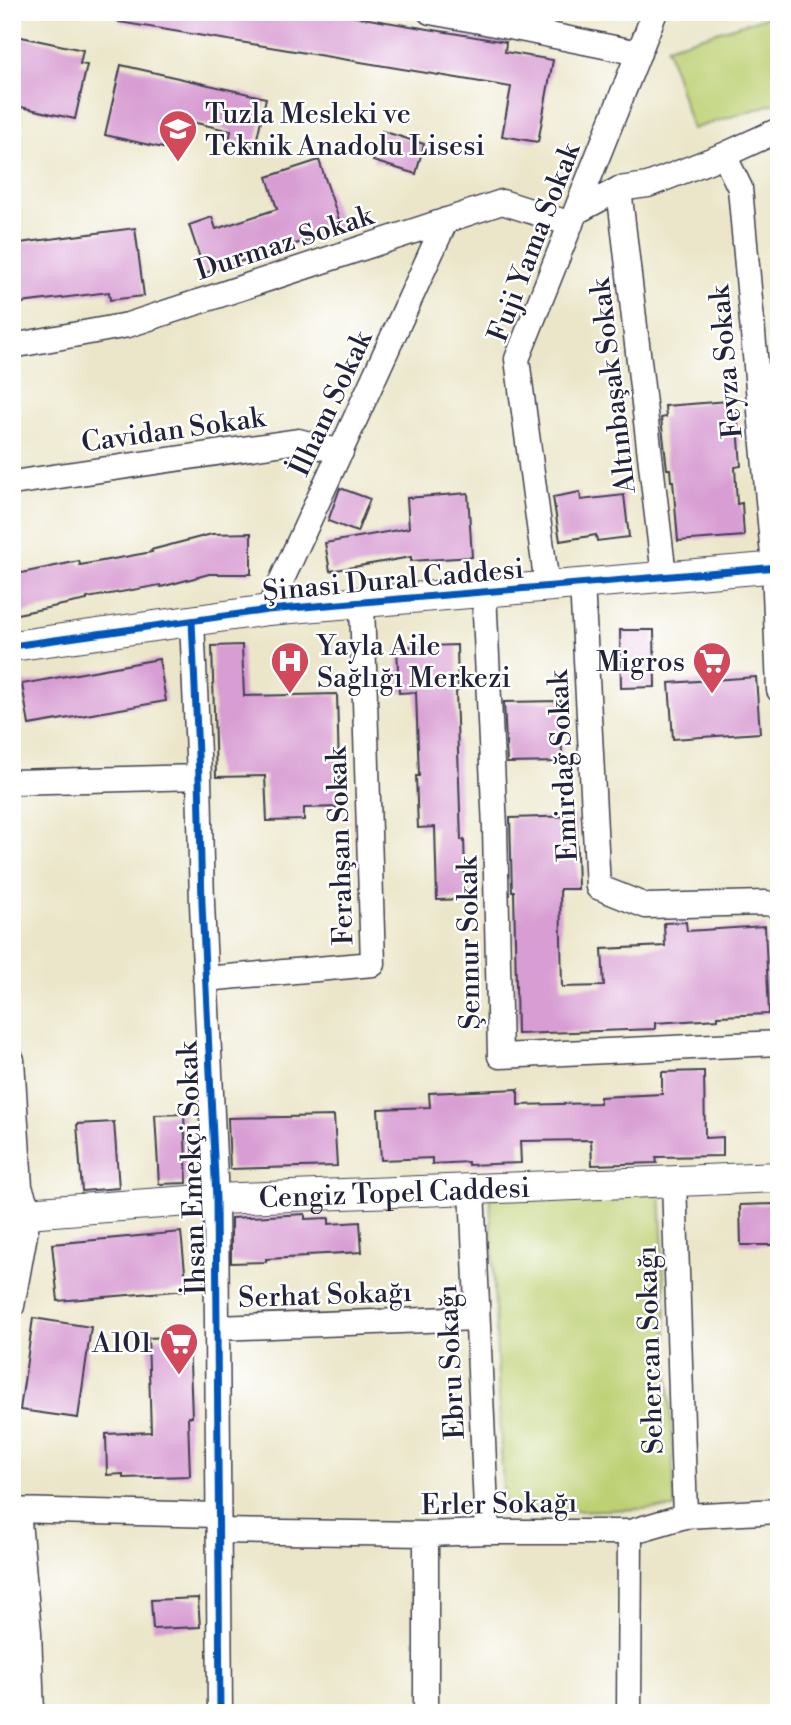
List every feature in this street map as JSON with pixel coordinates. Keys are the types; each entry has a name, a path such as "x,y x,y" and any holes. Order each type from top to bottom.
{"street":[{"path":"430,12 471,16 639,53"},
{"name":"Fuji Yama Sokak","path":"547,586 517,359 655,12"},
{"path":"573,218 619,189 648,186 779,130"},
{"name":"Feyza Sokak","path":"724,155 740,188 776,567 779,690"},
{"name":"Altınbaşak Sokak","path":"619,189 664,576"},
{"name":"Durmaz Sokak","path":"12,346 128,326 502,202 573,218"},
{"name":"İlham Sokak","path":"268,610 446,220"},
{"name":"Cavidan Sokak","path":"12,483 298,441 341,452"},
{"name":"Şinasi Dural Caddesi","path":"12,646 268,610 776,567"},
{"name":"Emirdağ Sokak","path":"582,583 598,887 646,906 765,903 779,905"},
{"name":"Şennur Sokak","path":"484,592 495,828 500,1056 779,1043"},
{"name":"Ferahşan Sokak","path":"205,979 373,964 362,602"},
{"name":"İhsan Emekçi Sokak","path":"192,621 216,1199 220,1713"},
{"path":"12,782 199,777"},
{"path":"12,1060 21,1213 12,1306"},
{"name":"Cengiz Topel Caddesi","path":"21,1213 216,1199 779,1177"},
{"name":"Sehercan Sokağı","path":"674,1181 685,1516"},
{"name":"Ebru Sokağı","path":"472,1189 487,1532"},
{"name":"Serhat Sokağı","path":"217,1328 477,1318"},
{"path":"14,1508 21,1633 32,1713"},
{"name":"Erler Sokağı","path":"14,1508 218,1523 426,1534 630,1532 685,1516 779,1511"},
{"path":"629,1713 630,1532"},
{"path":"426,1534 426,1713"}],"green space":[{"path":"779,13 779,102 692,129 667,47"},
{"path":"660,1192 675,1508 504,1513 490,1197"}],"building":[{"path":"120,12 327,12 506,42 505,52 553,60 538,142 502,136 511,87 119,22"},
{"path":"12,35 83,50 80,64 87,65 75,119 12,105"},
{"path":"121,65 266,98 255,147 229,141 231,131 170,117 163,148 105,135"},
{"path":"382,131 424,144 416,174 373,161"},
{"path":"319,160 342,229 205,273 189,225 212,217 216,229 277,209 267,177"},
{"path":"135,228 144,296 110,300 109,292 12,304 12,244"},
{"path":"728,401 729,413 737,412 741,466 735,467 737,504 742,503 744,536 678,541 673,481 670,469 667,469 661,418 666,417 665,406"},
{"path":"340,488 370,499 357,532 328,521"},
{"path":"580,492 581,500 624,495 629,537 597,541 596,535 560,541 553,497"},
{"path":"468,493 472,557 411,561 411,557 330,571 325,543 409,528 407,498"},
{"path":"251,533 251,574 209,574 161,587 160,585 87,598 17,614 12,592 12,575 79,561 80,565 152,552 151,550 212,534"},
{"path":"620,630 654,630 655,687 621,688"},
{"path":"242,645 244,696 337,694 340,807 304,808 304,820 267,821 265,776 216,777 212,646"},
{"path":"457,645 461,840 464,840 466,899 437,900 435,827 418,828 416,692 399,693 397,647"},
{"path":"159,659 166,701 29,725 22,684"},
{"path":"756,677 760,733 673,739 669,683"},
{"path":"561,701 562,762 507,763 504,702"},
{"path":"576,816 578,889 560,889 562,987 604,986 602,949 665,946 664,923 686,922 687,931 765,926 769,1014 655,1023 655,1029 517,1034 510,818"},
{"path":"704,1071 705,1138 723,1137 723,1156 656,1157 657,1163 592,1165 591,1140 520,1141 521,1163 468,1165 468,1162 432,1164 432,1158 381,1160 378,1109 430,1107 429,1093 518,1089 518,1105 600,1103 600,1097 662,1094 662,1072"},
{"path":"184,1114 187,1183 159,1184 155,1115"},
{"path":"334,1116 337,1166 230,1169 228,1118"},
{"path":"114,1122 119,1188 82,1191 77,1124"},
{"path":"776,1204 777,1245 741,1245 740,1205"},
{"path":"305,1214 305,1219 329,1218 329,1224 360,1222 362,1252 231,1263 231,1218"},
{"path":"181,1232 187,1290 58,1301 52,1244"},
{"path":"33,1318 91,1327 78,1418 20,1410"},
{"path":"189,1336 192,1417 188,1417 190,1476 123,1478 123,1474 107,1475 106,1434 151,1432 148,1338"},
{"path":"198,1598 200,1627 153,1629 151,1600"}],"cycle path":[{"path":"12,646 268,610 779,567"},
{"path":"192,621 216,1199 220,1713"}],"place":[{"name":"Tuzla Mesleki ve Teknik Anadolu Lisesi","path":"178,163"},
{"name":"Yayla Aile Sağlığı Merkezi","path":"290,695"},
{"name":"Migros","path":"712,695"},
{"name":"A101","path":"179,1376"}]}
